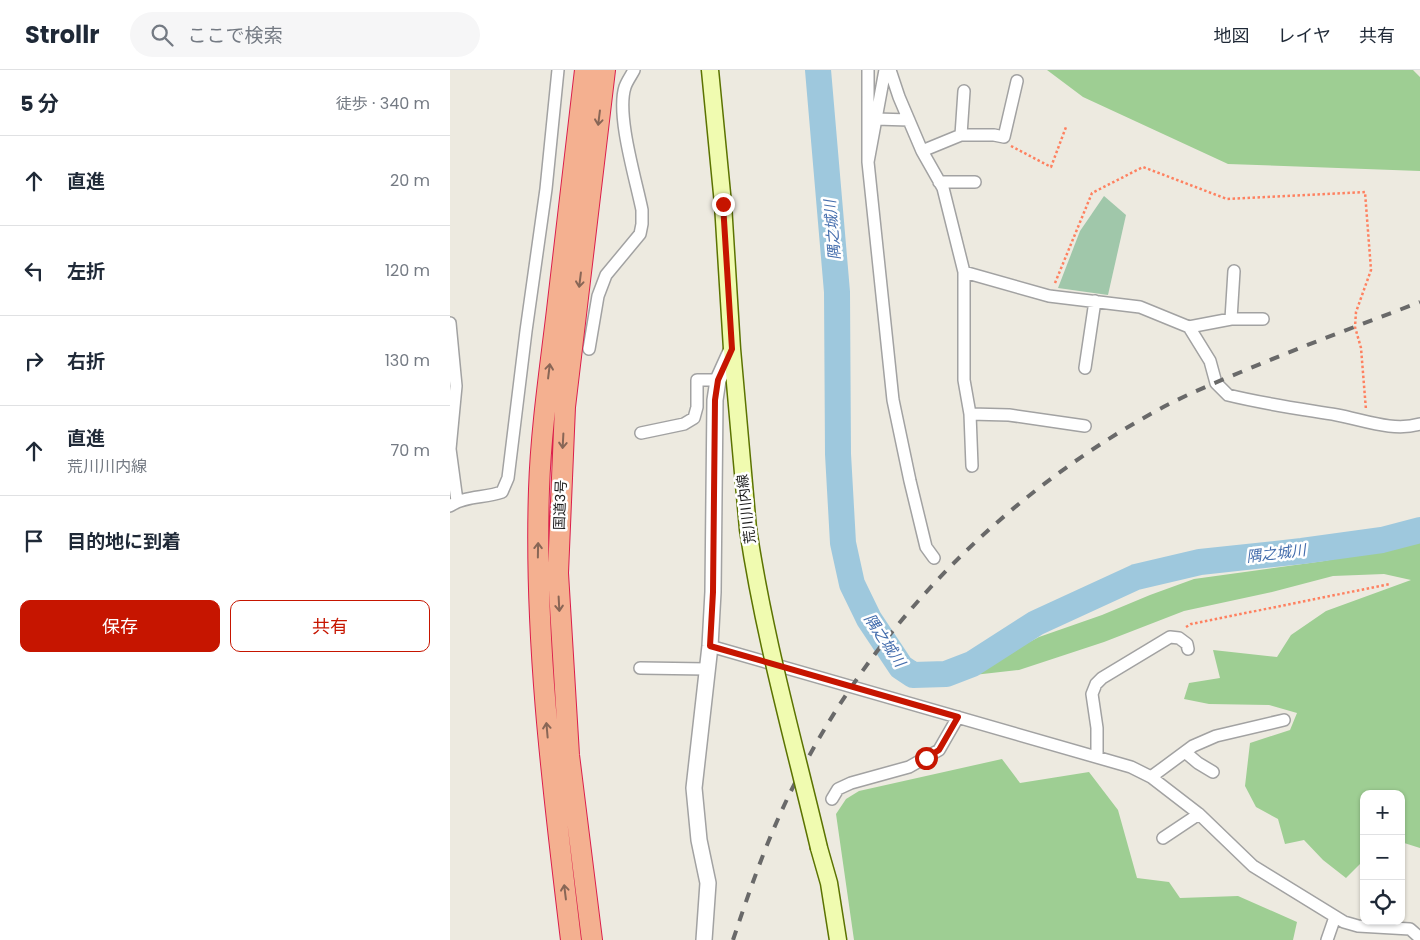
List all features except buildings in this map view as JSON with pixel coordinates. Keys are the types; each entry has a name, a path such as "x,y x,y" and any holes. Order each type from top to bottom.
{"highway":[{"name":"国道3号","path":"571,940 549,757 541,657 538,570 539,488 546,404 585,70"},
{"name":"国道3号","path":"592,940 569,755 558,564 565,406 605,70"}],"main road":[{"name":"荒川川内線","path":"710,70 723,204 732,349 748,529 756,584 765,628 829,884 838,940"}],"street":[{"path":"450,323 453,387 450,449 454,503 490,497 502,492 508,478 546,190 558,70"},
{"path":"589,349 598,296 606,275 640,234 642,224 642,210 624,126 623,110 625,88 634,70"},
{"path":"868,70 868,162 893,400 926,547 934,558"},
{"path":"868,162 885,70"},
{"path":"890,70 922,152 943,188 964,272 964,380 970,414 972,466"},
{"path":"922,152 960,135 994,135 1004,137 1017,81"},
{"path":"960,135 964,91"},
{"path":"876,119 909,120"},
{"path":"939,182 975,182"},
{"path":"1231,319 1234,271"},
{"path":"964,272 1050,296 1140,307 1189,327 1231,319 1263,319"},
{"path":"1085,368 1094,302"},
{"path":"1189,327 1210,361 1216,383 1228,395 1386,426 1412,426 1420,424"},
{"path":"704,940 708,883 699,840 694,788 710,646 713,592 715,400 718,380 732,349"},
{"path":"641,434 684,424 694,418 697,407 697,380 718,380"},
{"path":"970,414 1009,415 1085,426"},
{"path":"1098,757 1097,728 1092,694 1096,684 1102,678 1170,638 1179,638 1187,644 1188,649"},
{"path":"710,646 1131,767 1151,777 1199,814 1253,866 1335,917 1358,926 1410,929 1420,938"},
{"path":"640,668 707,669"},
{"path":"832,799 838,789 851,783 909,767 939,750 958,717"},
{"path":"1151,777 1193,746 1216,736 1284,720"},
{"path":"1185,752 1213,772"},
{"path":"1163,838 1199,814"},
{"path":"1328,940 1335,917"}],"path":[{"path":"1004,137 1009,146 1051,167 1066,127"},
{"path":"1050,296 1092,193 1143,168 1228,199 1365,192 1371,270 1356,312 1355,327 1361,348 1366,421"},
{"path":"1170,638 1191,624 1390,584"}],"green space":[{"path":"1047,70 1413,70 1420,77 1420,171 1228,164 1083,97"},
{"path":"1104,196 1126,215 1108,295 1058,288 1080,231"},
{"path":"1420,542 1420,848 1405,843 1405,790 1360,790 1360,864 1346,878 1323,860 1304,840 1285,844 1278,819 1256,807 1245,786 1250,743 1290,730 1297,713 1269,705 1209,704 1184,699 1189,683 1220,678 1213,650 1277,657 1291,635 1326,611 1411,580 1384,574 1333,576 1272,592 1184,611 1104,642 1019,670 965,676 1039,637 1194,579 1324,561"},
{"path":"1002,759 1020,783 1089,772 1118,810 1137,878 1169,882 1180,898 1238,896 1297,922 1293,940 854,940 836,814 846,799 859,791"}],"waterway":[{"name":"隅之城川","path":"818,70 837,292 838,454 843,543 852,584 869,619 901,667 913,675 946,674 972,664 1036,623 1136,577 1200,562 1382,540 1420,530"}],"railway":[{"path":"733,940 767,844 792,789 824,730 860,674 901,621 945,572 993,526 1044,484 1099,445 1156,411 1198,390 1263,363 1420,302"}],"route":[{"path":"723,204 732,349 718,380 715,400 713,592 710,646 958,717 939,750 926,758"}]}
